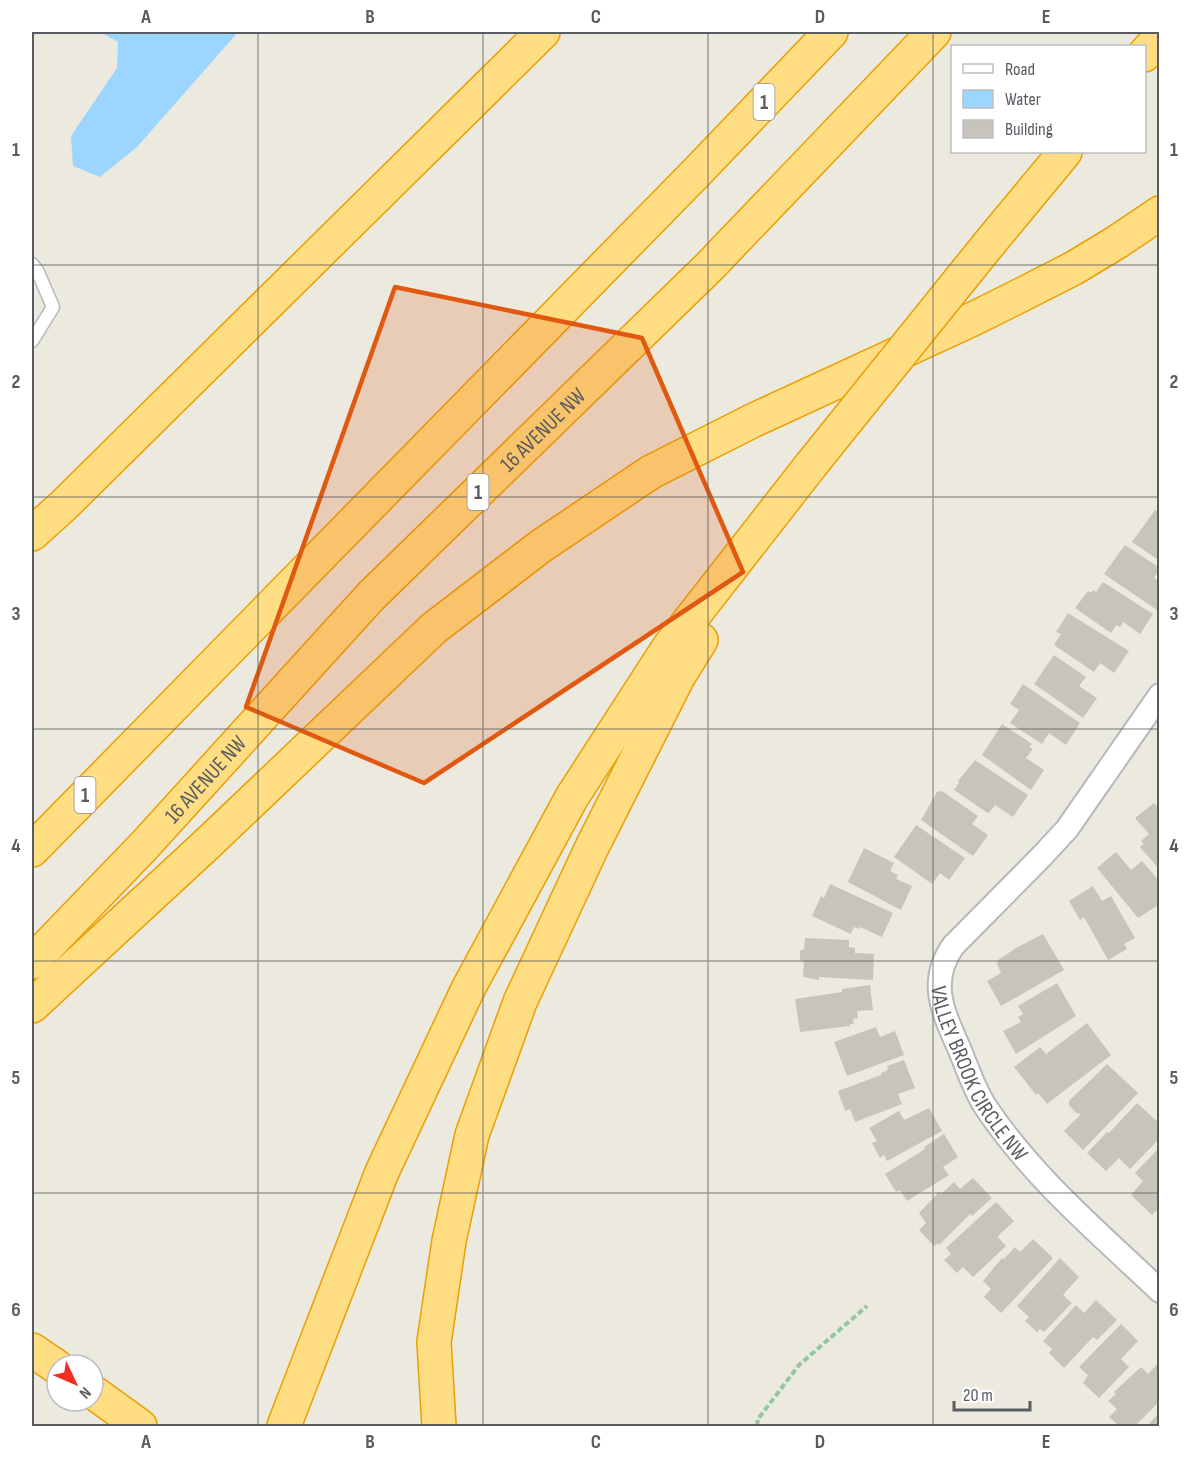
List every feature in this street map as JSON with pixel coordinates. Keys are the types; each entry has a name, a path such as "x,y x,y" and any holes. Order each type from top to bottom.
{"highway":[{"path":"32,534 64,506 543,32"},
{"name":"1","path":"32,850 831,32"},
{"name":"16 AVENUE NW","path":"32,962 143,847 371,596 710,266 934,32"},
{"path":"1146,53 1160,37"},
{"path":"284,1426 382,1172 468,989 572,797 669,647 811,465 1064,153"},
{"path":"32,1006 206,845 434,628 541,546 651,472 754,420 1029,291 1074,268 1160,213"},
{"path":"439,1426 434,1342 449,1241 472,1135 520,1002 592,847 678,677 811,465"},
{"path":"32,1350 45,1359"},
{"path":"105,1401 140,1426"}],"street":[{"name":"VALLEY BROOK CIRCLE NW","path":"1160,695 1067,828 953,946 946,957 940,975 939,991 946,1017 984,1104 1002,1130 1029,1164 1160,1291"}],"lane":[{"path":"32,264 53,306 32,341"}],"path":[{"path":"757,1426 758,1419 800,1365 867,1306"}],"highlighted area":[{"path":"395,287 642,338 743,572 424,783 246,707"}],"water":[{"path":"100,32 238,32 137,147 100,177 73,166 71,136 117,68 118,42"}],"building":[{"path":"1155,510 1160,513 1160,561 1132,542"},
{"path":"1125,545 1160,568 1154,578 1160,582 1160,606 1157,610 1104,574"},
{"path":"1103,582 1153,614 1140,634 1123,622 1120,627 1116,625 1111,633 1075,608 1088,591 1096,592"},
{"path":"1068,613 1129,651 1114,673 1100,663 1094,672 1054,645 1061,634 1056,632"},
{"path":"1054,655 1086,677 1079,686 1097,698 1083,718 1034,684"},
{"path":"1023,684 1080,723 1066,745 1049,733 1042,744 1010,723 1019,710 1010,704"},
{"path":"1002,724 1032,744 1029,747 1033,749 1026,758 1044,770 1031,790 982,755"},
{"path":"975,760 1028,795 1013,817 995,805 989,813 986,812 954,790 958,781"},
{"path":"942,791 978,816 972,824 988,835 973,856 921,820 937,792"},
{"path":"1154,803 1160,810 1160,870 1140,847 1144,844 1141,841 1149,834 1135,818"},
{"path":"916,825 965,858 949,880 940,873 932,884 894,857"},
{"path":"864,848 894,863 890,871 898,875 896,879 912,886 901,910 848,882"},
{"path":"1116,852 1131,870 1142,861 1160,882 1160,904 1138,918 1097,868"},
{"path":"830,884 893,913 882,937 860,927 859,929 854,927 851,934 812,916 821,896 824,898"},
{"path":"1093,886 1102,901 1111,896 1135,938 1124,944 1127,949 1108,960 1084,917 1080,920 1069,901"},
{"path":"1043,934 1064,970 1001,1006 987,981 1001,973 997,964 998,960"},
{"path":"805,938 849,940 849,947 855,948 855,953 874,954 873,980 819,977 819,980 803,977 804,962 800,959 800,951 804,949"},
{"path":"1057,983 1076,1016 1016,1054 1003,1031 1021,1022 1018,1017 1023,1014 1018,1006"},
{"path":"870,985 873,1010 857,1011 858,1018 853,1019 854,1024 800,1032 795,999"},
{"path":"1087,1023 1111,1055 1047,1104 1038,1093 1036,1095 1014,1067 1040,1047 1046,1054"},
{"path":"876,1027 880,1037 895,1031 904,1055 847,1076 834,1042"},
{"path":"904,1060 915,1088 898,1094 902,1104 855,1122 850,1109 845,1111 838,1091 881,1075 888,1070 887,1066"},
{"path":"1107,1064 1138,1093 1083,1150 1064,1131 1081,1114 1076,1113 1069,1105 1069,1101"},
{"path":"1137,1103 1160,1124 1160,1138 1130,1169 1119,1158 1106,1171 1087,1153"},
{"path":"929,1108 942,1131 887,1161 884,1155 880,1158 872,1143 877,1141 869,1128 899,1111 904,1120"},
{"path":"944,1134 958,1157 943,1167 949,1175 907,1201 900,1190 896,1192 885,1174"},
{"path":"1160,1147 1160,1207 1152,1215 1131,1195 1143,1181 1135,1173"},
{"path":"973,1178 992,1198 972,1216 970,1214 939,1245 938,1243 934,1246 919,1230 926,1223 919,1213 939,1192 941,1194 954,1182 960,1189"},
{"path":"996,1202 1014,1221 998,1237 1006,1246 973,1277 963,1267 957,1273 944,1260 951,1254 946,1248"},
{"path":"1033,1239 1053,1258 1001,1313 984,1297 991,1289 983,1281 1002,1258 1004,1259 1015,1247 1020,1252"},
{"path":"1060,1258 1079,1277 1063,1295 1072,1303 1044,1332 1040,1329 1037,1332 1025,1321 1029,1317 1017,1306"},
{"path":"1096,1300 1117,1320 1097,1340 1093,1337 1064,1368 1049,1353 1052,1349 1043,1341 1076,1305 1084,1313"},
{"path":"1121,1324 1138,1341 1121,1359 1129,1367 1099,1398 1083,1383 1088,1375 1079,1367"},
{"path":"1160,1361 1160,1401 1135,1426 1119,1426 1109,1417 1117,1409 1108,1401 1116,1394 1114,1392 1141,1367 1148,1374"},
{"path":"1160,1409 1160,1426 1147,1426 1158,1414 1156,1412"}]}
